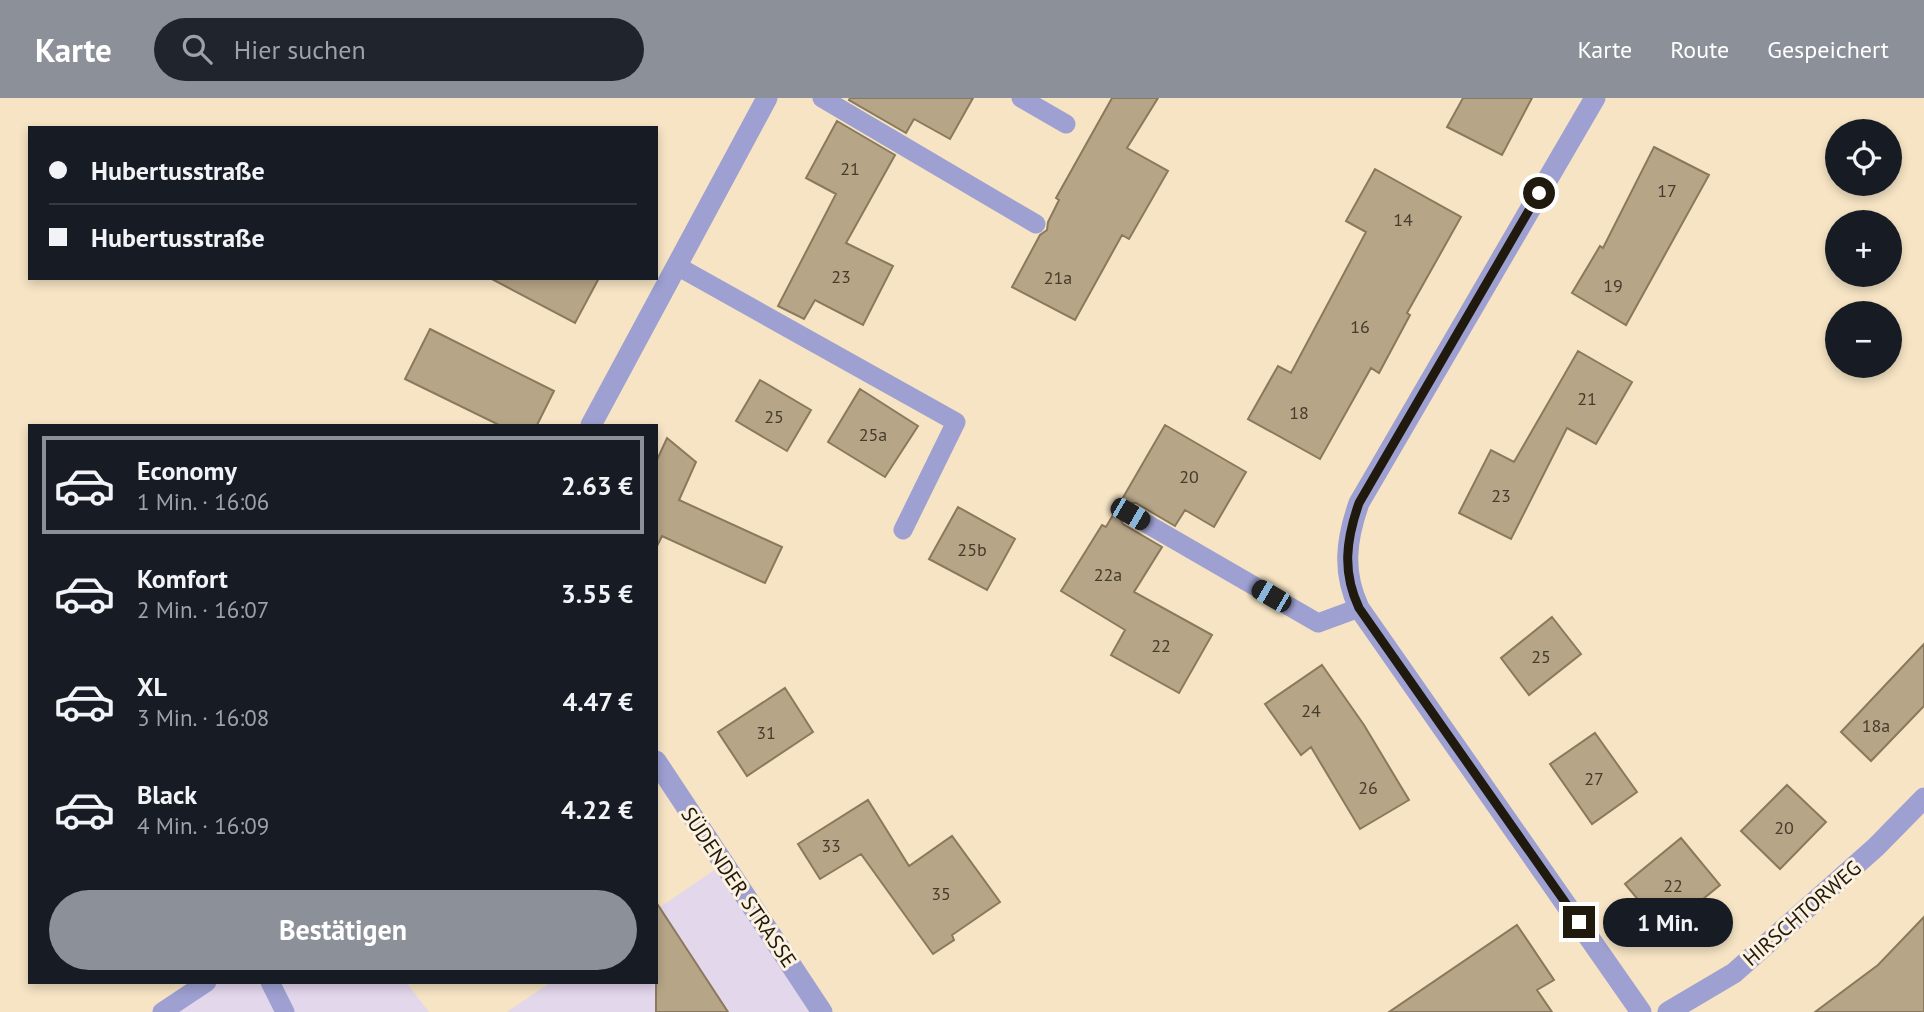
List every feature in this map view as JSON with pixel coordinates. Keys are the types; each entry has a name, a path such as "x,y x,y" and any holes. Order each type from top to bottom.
{"street":[{"path":"592,424 767,98"},
{"path":"1595,98 1359,503 1350,527 1347,575 1359,608 1641,1012"},
{"name":"SÜDENDER STRASSE","path":"658,764 822,1012"},
{"name":"HIRSCHTORWEG","path":"1668,1012 1734,973 1877,847 1924,798"}],"lane":[{"path":"822,98 1036,224"},
{"path":"1021,98 1066,124"},
{"path":"677,266 956,422 903,530"},
{"path":"1130,514 1318,623 1359,608"},
{"path":"162,1012 204,984"},
{"path":"271,984 285,1012"}],"shaded area":[{"path":"723,864 822,1012 507,1012 548,984 658,984 658,909"},
{"path":"208,984 408,984 429,1012 170,1012"}],"building":[{"path":"973,98 950,139 914,119 906,133 849,100"},
{"path":"1112,98 1158,98 1127,148 1168,171 1129,239 1122,235 1075,320 1012,287 1040,235 1047,230 1059,200 1056,198"},
{"path":"1463,98 1532,98 1502,155 1447,127"},
{"path":"837,121 895,155 846,243 893,266 863,325 815,300 804,319 778,306 836,194 806,178"},
{"path":"1654,147 1709,175 1626,325 1572,293 1600,246 1603,248"},
{"path":"1375,169 1461,217 1407,313 1410,315 1379,373 1371,368 1320,459 1248,419 1278,366 1291,373 1366,232 1346,221"},
{"path":"494,280 598,280 575,323"},
{"path":"430,329 554,391 538,424 497,424 405,379"},
{"path":"1578,351 1632,382 1596,444 1567,428 1511,539 1459,513 1491,450 1514,462"},
{"path":"760,380 811,410 787,451 736,421"},
{"path":"860,389 918,426 885,477 828,442"},
{"path":"1165,425 1246,472 1214,527 1185,510 1175,526 1136,503 1125,503 1119,508 1118,515 1123,524 1162,547 1134,592 1212,635 1179,693 1111,655 1125,630 1061,591 1102,525 1106,527"},
{"path":"667,438 696,462 679,500 782,547 765,583 662,536 658,544 658,458"},
{"path":"958,507 1015,539 987,590 929,559"},
{"path":"1552,617 1581,654 1529,695 1501,658"},
{"path":"1924,644 1924,706 1871,761 1841,732"},
{"path":"1322,665 1364,725 1409,800 1360,829 1311,747 1301,755 1265,704"},
{"path":"785,688 813,732 747,776 718,732"},
{"path":"1595,733 1637,792 1592,824 1550,764"},
{"path":"1787,785 1826,822 1780,869 1741,831"},
{"path":"868,800 909,866 952,836 1000,902 952,935 954,940 933,954 861,854 820,879 798,844"},
{"path":"1681,838 1720,885 1664,931 1625,884"},
{"path":"658,905 728,1012 656,1012 658,984"},
{"path":"1924,917 1924,1012 1815,1012 1878,965"},
{"path":"1517,925 1554,980 1537,990 1552,1012 1389,1012"}],"route":[{"path":"1539,193 1359,503 1350,527 1347,575 1359,608 1579,922"}]}
